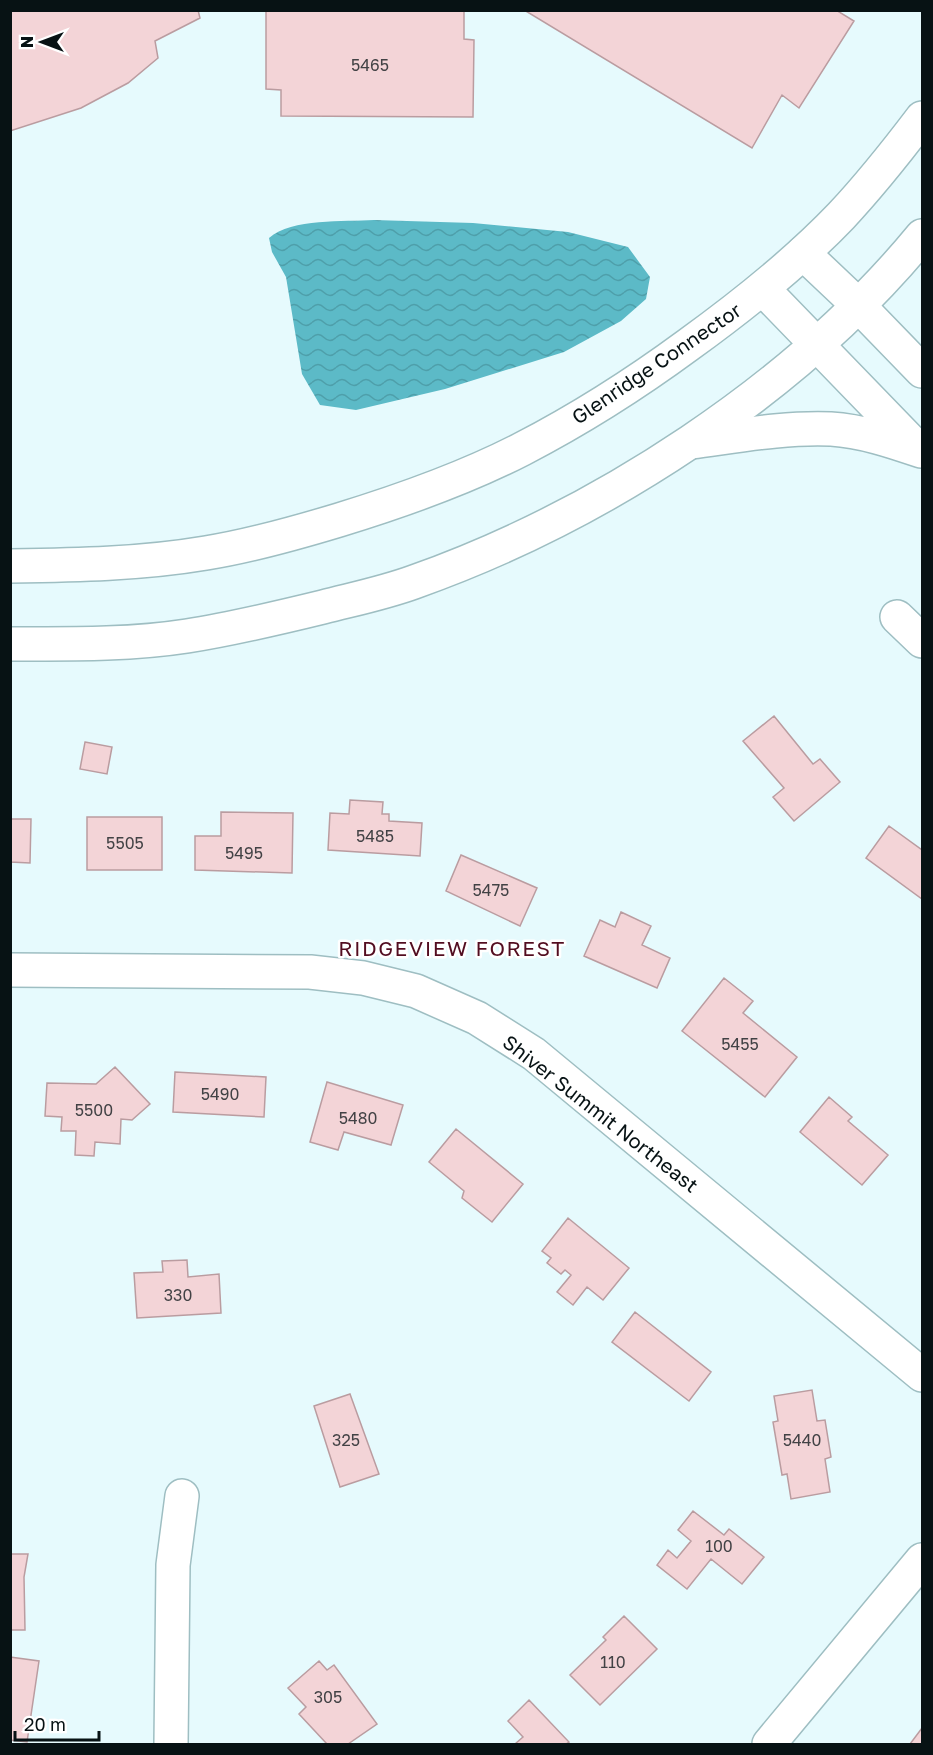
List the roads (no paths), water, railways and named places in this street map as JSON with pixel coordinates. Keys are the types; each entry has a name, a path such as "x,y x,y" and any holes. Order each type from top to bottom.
{"main road":[{"name":"Glenridge Connector","path":"10,566 104,563 206,553 285,536 388,505 520,450 584,416 652,371 763,289 842,215 922,118"},
{"path":"10,644 90,644 185,636 283,616 390,590 489,553 540,529 645,471 691,442 817,344 922,236"},
{"path":"803,253 858,304 922,371"},
{"path":"763,289 922,452"},
{"path":"691,442 789,431 831,429 889,440 922,452"},
{"path":"897,617 922,641"},
{"name":"Shiver Summit Northeast","path":"10,970 310,972 363,978 416,991 477,1018 534,1054 922,1375"},
{"path":"171,1744 173,1565 182,1496"},
{"path":"769,1744 922,1560"}],"water":[{"path":"374,220 473,223 568,232 628,247 650,277 646,299 621,321 564,352 445,389 356,410 320,405 302,374 286,277 272,252 269,238 291,227 304,224"}],"district":[{"name":"RIDGEVIEW FOREST","path":"452,948"}]}
